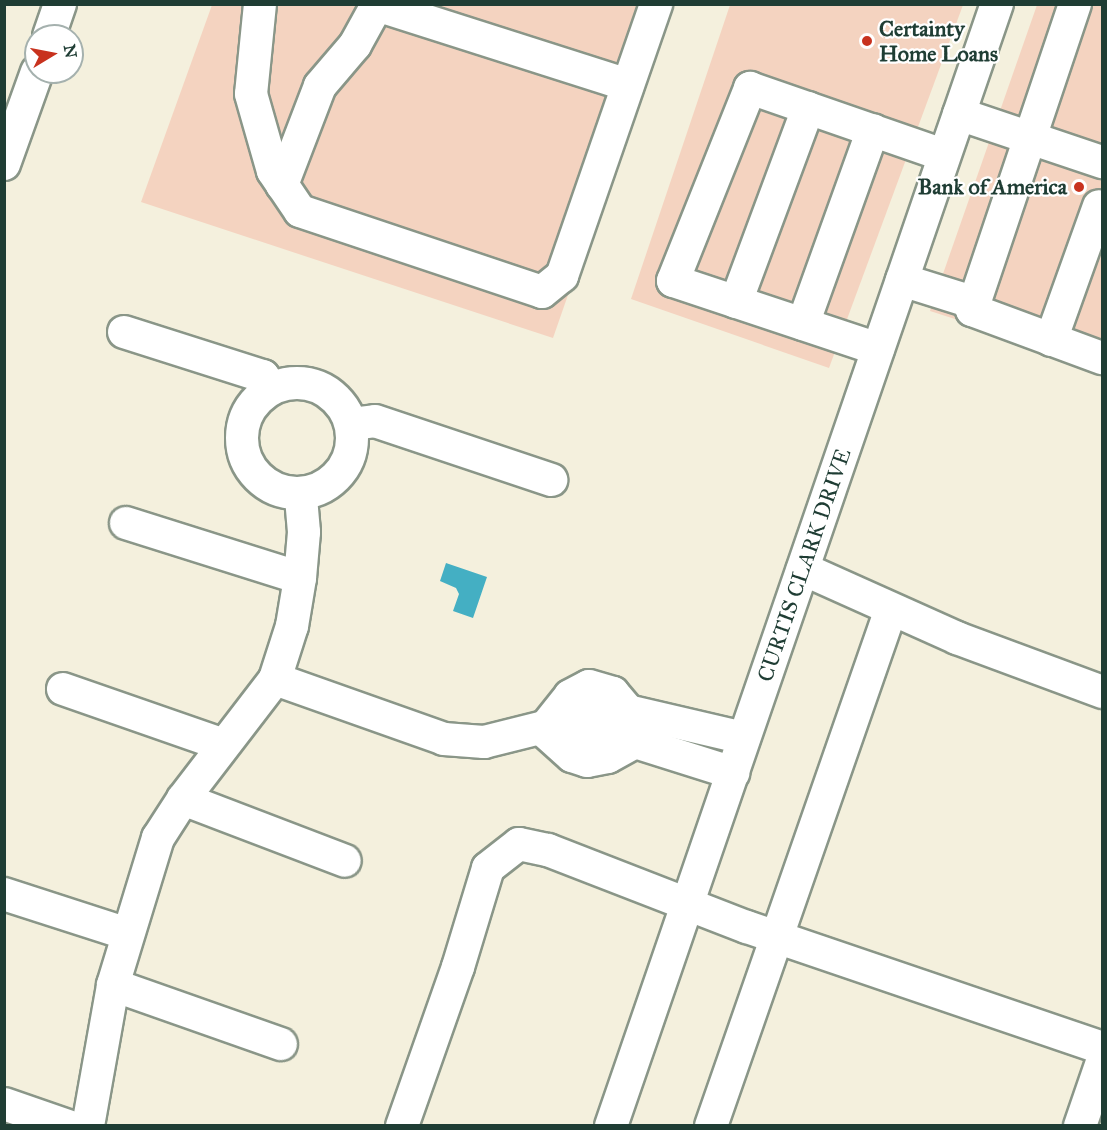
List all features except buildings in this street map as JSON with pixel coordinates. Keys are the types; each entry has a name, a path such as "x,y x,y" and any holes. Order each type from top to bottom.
{"street":[{"path":"53,24 60,4"},
{"path":"260,4 251,94 273,171 300,211 542,292 562,276 656,4"},
{"name":"CURTIS CLARK DRIVE","path":"611,1125 943,155 997,4"},
{"path":"1075,4 1031,138 972,302 976,314 1102,356"},
{"path":"282,185 320,86 354,45 377,5 628,86"},
{"path":"4,164 33,84"},
{"path":"878,349 673,281 750,88 943,155"},
{"path":"736,302 808,108"},
{"path":"959,114 1102,162"},
{"path":"803,324 873,130"},
{"path":"1051,340 1099,206"},
{"path":"902,280 972,302"},
{"path":"124,332 263,376 271,389"},
{"path":"295,382 315,385 332,394 352,424 353,441 344,468 331,482 301,494 278,490 261,480 244,456 244,422 252,405 271,389 295,382"},
{"path":"352,424 375,421 551,480"},
{"path":"88,1125 113,985 158,838 183,799 275,679 292,626 300,578 304,532 301,494"},
{"path":"126,523 300,578"},
{"path":"803,569 891,609 1102,692"},
{"path":"711,1125 779,937 891,609"},
{"path":"275,679 444,739 484,742 543,729 570,696 589,686 613,693 628,711 744,738"},
{"path":"63,689 224,745"},
{"path":"543,729 572,756 587,761 608,757 635,742 733,773"},
{"path":"183,799 345,861"},
{"path":"402,1125 458,967 488,868 502,854 519,844 548,850 687,906 1102,1048"},
{"path":"4,894 128,934"},
{"path":"113,985 281,1044"},
{"path":"1080,1125 1102,1062"},
{"path":"4,1104 68,1125"}],"shaded area":[{"path":"212,5 669,5 553,338 141,202"},
{"path":"730,5 963,5 829,368 631,299"},
{"path":"1037,5 1102,5 1102,366 930,311"}],"water":[{"path":"446,563 487,577 473,618 453,611 459,594 456,588 440,581"}],"place":[{"name":"Certainty Home Loans","path":"867,41"},
{"name":"Bank of America","path":"1079,187"}]}
